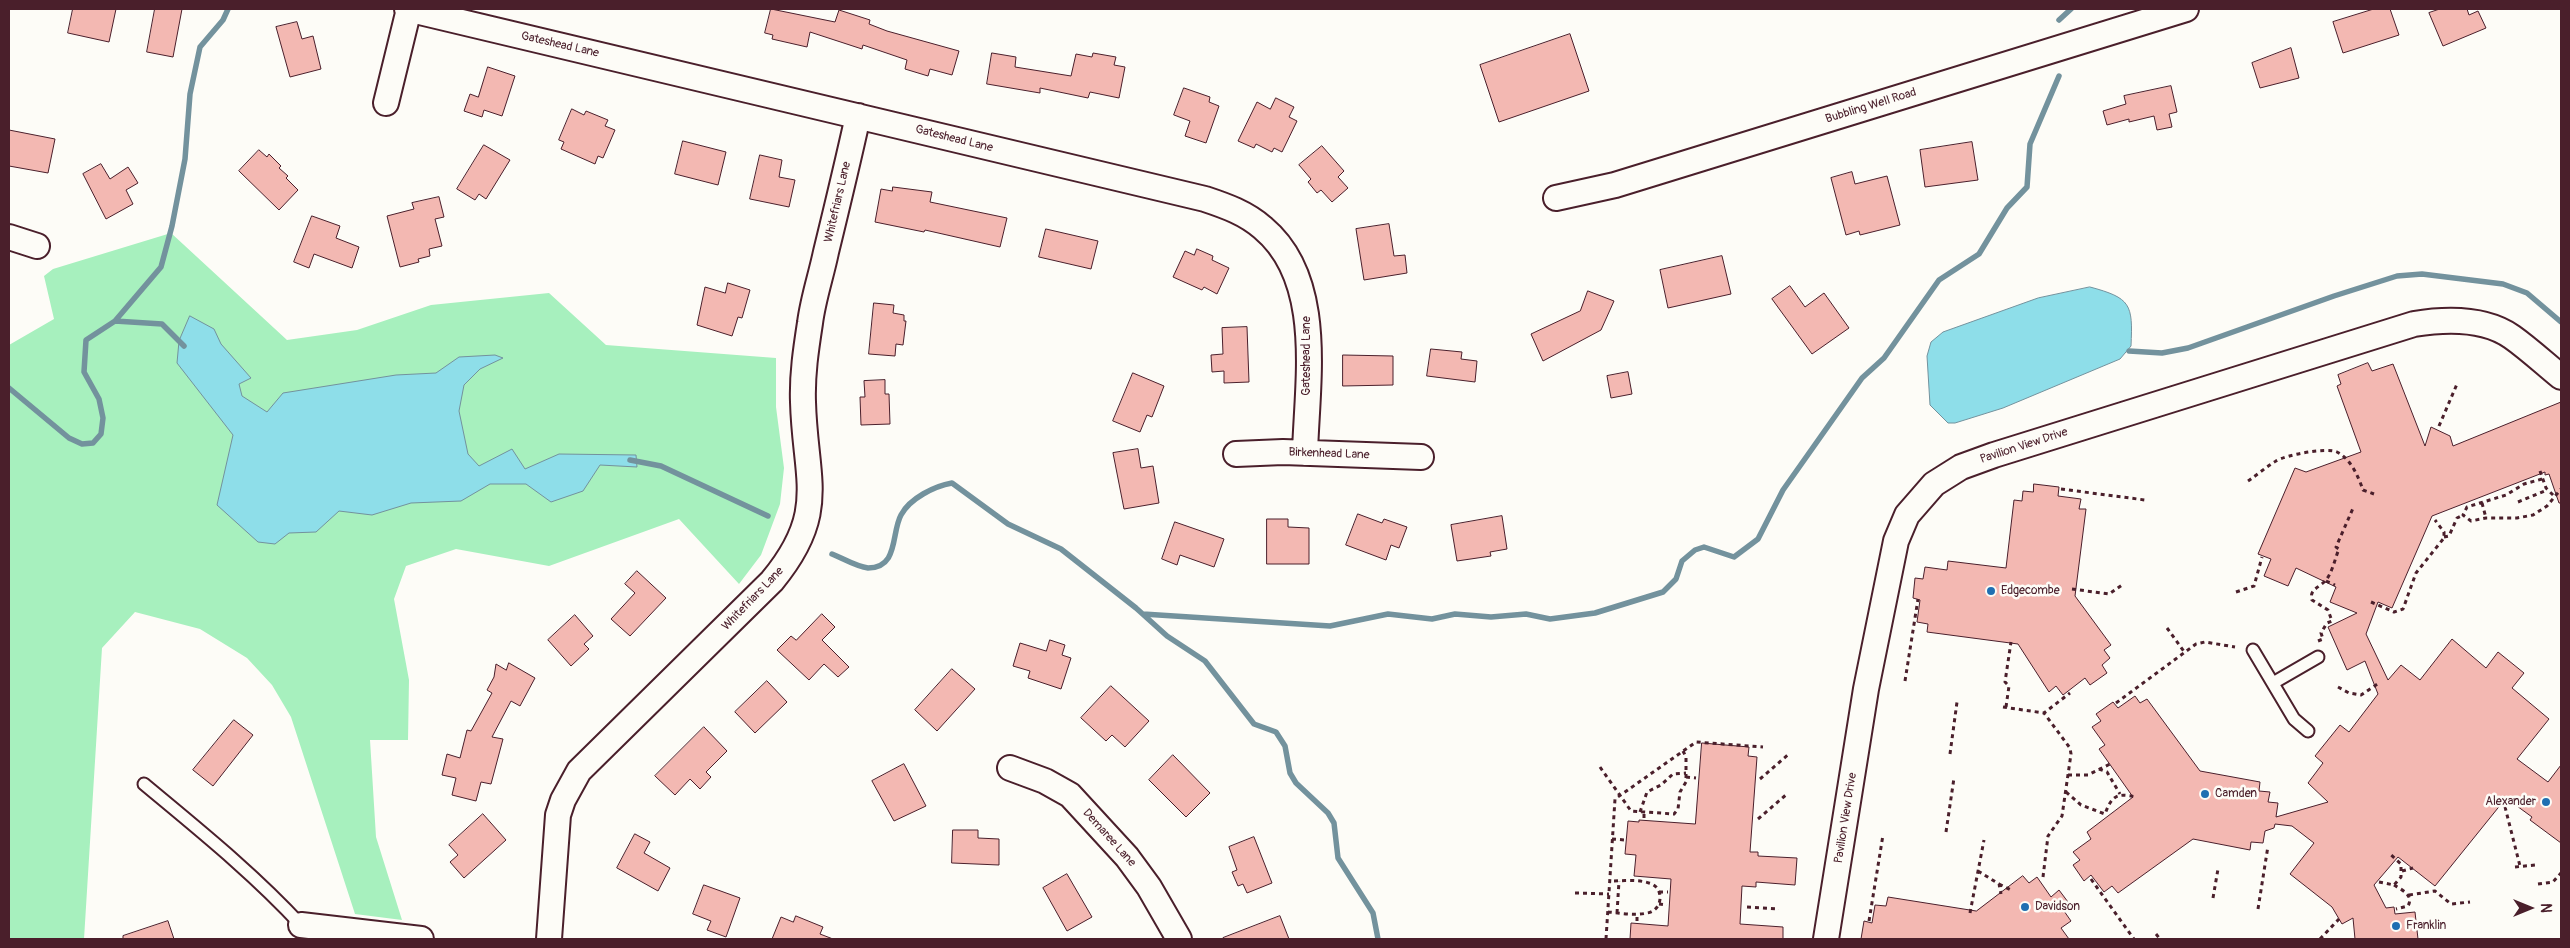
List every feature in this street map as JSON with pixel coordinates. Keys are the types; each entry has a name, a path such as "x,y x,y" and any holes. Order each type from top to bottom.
{"street":[{"path":"386,103 408,9"},
{"name":"Gateshead Lane","path":"408,9 1205,199 1231,208 1262,226 1287,255 1300,284 1308,314 1305,453"},
{"name":"Bubbling Well Road","path":"1556,198 1615,185 2186,9"},
{"name":"Whitefriars Lane","path":"549,939 558,815 563,800 579,772 772,581 787,563 801,537 809,508 811,477 803,401 806,354 811,319 858,116"},
{"path":"9,237 36,246"},
{"name":"Pavilion View Drive","path":"1826,939 1872,656 1896,541 1914,504 1947,474 1994,455 2421,323 2460,321 2488,326 2511,336 2561,377"},
{"name":"Birkenhead Lane","path":"1236,454 1305,453 1421,457"},
{"name":"Demaree Lane","path":"1010,768 1045,780 1070,795 1127,857 1149,887 1179,939"},
{"path":"301,925 421,939"}],"lane":[{"path":"2253,650 2294,719 2308,731"},
{"path":"2273,683 2318,657"},
{"path":"144,784 229,855 274,896 301,925"}],"path":[{"path":"2439,426 2457,384"},
{"path":"2248,482 2279,459 2307,452 2332,451 2342,456 2356,472 2363,490 2374,494"},
{"path":"2540,471 2547,490 2554,496"},
{"path":"2444,537 2449,536 2456,518 2463,515 2467,507 2482,503 2542,478"},
{"path":"2061,489 2145,500"},
{"path":"2463,515 2471,521 2486,518 2517,518 2533,515 2547,506 2561,489"},
{"path":"2518,502 2547,490"},
{"path":"2482,503 2486,518"},
{"path":"2320,640 2324,639 2321,633 2327,623 2332,620 2328,610 2310,598 2314,590 2326,581 2339,549 2336,547 2354,506"},
{"path":"2371,602 2394,612 2403,609 2416,573 2442,544 2444,537 2440,526 2435,520"},
{"path":"2236,592 2254,586 2262,557"},
{"path":"2326,581 2335,585"},
{"path":"2072,589 2109,594 2122,585"},
{"path":"1905,681 1918,599"},
{"path":"2167,628 2185,653"},
{"path":"2011,642 2005,682 2009,686 2004,707 2044,713 2070,748 2062,816 2048,836 2044,877"},
{"path":"2116,703 2196,644 2205,642 2235,647"},
{"path":"2338,687 2349,693 2361,695 2379,683"},
{"path":"2044,713 2070,693"},
{"path":"1950,754 1957,702"},
{"path":"1606,939 1615,799 1696,742 1763,747"},
{"path":"1600,767 1631,811 1674,814 1678,809 1679,798 1686,775 1684,751"},
{"path":"1760,780 1790,753"},
{"path":"2068,775 2088,775 2110,764"},
{"path":"2098,769 2107,772 2120,794 2136,798"},
{"path":"1644,818 1642,812 1647,792 1662,785 1673,774 1696,778"},
{"path":"1946,832 1954,778"},
{"path":"2065,792 2081,806 2104,814 2113,799 2120,794"},
{"path":"1758,819 1787,794"},
{"path":"2503,799 2520,866"},
{"path":"1870,921 1883,835"},
{"path":"1612,839 1625,840"},
{"path":"1970,913 1984,840"},
{"path":"2258,909 2268,846"},
{"path":"2389,853 2398,860 2402,871 2401,877 2394,884"},
{"path":"2515,867 2536,865"},
{"path":"2402,871 2413,868"},
{"path":"2213,898 2218,869"},
{"path":"1978,871 2011,890"},
{"path":"2538,884 2553,882 2561,873"},
{"path":"1610,880 1647,882 1659,892 1668,892"},
{"path":"2091,880 2134,939"},
{"path":"1617,913 1619,881"},
{"path":"2379,882 2394,884 2409,895 2411,899 2408,906 2396,910"},
{"path":"1999,884 2000,894"},
{"path":"2409,895 2435,891 2451,904 2470,902"},
{"path":"1608,912 1637,914 1651,912 1659,904 1659,892"},
{"path":"1575,893 1609,894"},
{"path":"1659,904 1667,905"},
{"path":"1747,907 1779,909"},
{"path":"1637,914 1637,921"},
{"path":"2320,939 2339,919"},
{"path":"2156,934 2160,939"}],"green space":[{"path":"171,233 287,340 357,330 431,305 549,293 606,345 776,358 776,407 784,468 780,504 761,555 739,584 679,519 549,566 456,549 406,566 394,599 409,680 408,740 370,740 376,837 402,920 355,914 291,717 272,685 247,658 200,629 135,612 102,648 84,939 9,939 9,345 54,319 44,276 53,269"}],"water":[{"path":"2090,287 2122,299 2130,312 2131,346 2120,359 2003,408 1955,423 1948,423 1930,405 1927,356 1931,342 1943,332 2038,298"},
{"path":"190,316 214,329 221,344 251,378 239,384 242,396 267,412 283,393 396,375 436,373 459,357 495,355 503,358 480,369 464,385 459,411 468,454 479,466 512,449 525,469 559,454 636,455 637,467 600,465 583,491 551,502 526,484 490,484 461,501 411,503 372,515 339,511 316,532 289,533 275,544 258,542 217,505 233,435 177,363 179,341"}],"building":[{"path":"73,9 116,9 109,42 68,33"},
{"path":"155,9 182,9 173,57 147,52"},
{"path":"771,9 835,22 839,10 870,20 869,24 887,31 959,51 952,75 930,69 928,76 905,69 907,60 863,45 862,49 810,32 807,47 772,39 773,35 765,33"},
{"path":"2374,9 2390,9 2399,35 2343,53 2333,22"},
{"path":"2440,9 2467,9 2469,15 2478,11 2486,28 2443,46 2429,13"},
{"path":"297,22 302,39 313,36 321,69 290,77 276,27"},
{"path":"1570,34 1589,91 1499,122 1480,65"},
{"path":"2291,48 2299,78 2260,88 2252,63"},
{"path":"992,53 1016,57 1015,67 1071,76 1076,54 1092,57 1093,53 1116,57 1114,65 1125,67 1119,98 1090,92 1088,98 1040,88 1040,93 987,84"},
{"path":"488,67 515,76 502,116 484,110 482,117 464,111 470,94 478,97"},
{"path":"2171,86 2177,112 2169,114 2172,127 2157,130 2154,116 2129,122 2129,119 2107,125 2103,111 2126,104 2124,96"},
{"path":"1184,88 1210,97 1209,102 1219,106 1206,143 1185,136 1190,121 1174,115"},
{"path":"1276,98 1294,107 1289,117 1297,121 1282,152 1274,148 1272,152 1256,144 1254,148 1238,141 1257,102 1270,109"},
{"path":"572,109 584,115 586,111 608,120 605,126 615,130 603,158 598,156 595,164 561,149 564,142 559,140"},
{"path":"9,130 55,139 48,173 9,166"},
{"path":"683,141 726,152 718,185 675,174"},
{"path":"1972,142 1978,180 1925,187 1920,150"},
{"path":"484,145 510,160 486,199 479,194 475,200 457,189"},
{"path":"1322,146 1344,171 1338,177 1348,188 1332,202 1321,190 1317,193 1308,182 1311,179 1299,165"},
{"path":"259,150 267,157 269,154 281,166 279,168 288,176 286,178 298,190 279,210 239,171"},
{"path":"760,155 782,160 779,177 795,180 789,207 750,199"},
{"path":"101,164 110,179 128,167 138,183 126,190 133,204 106,219 83,174"},
{"path":"1852,172 1855,184 1887,176 1900,225 1860,235 1859,231 1846,235 1831,178"},
{"path":"893,187 932,192 930,202 1007,218 1000,247 925,230 924,232 875,222 881,189 892,191"},
{"path":"439,197 444,217 435,219 442,246 429,249 430,256 418,259 419,262 400,267 387,216 414,209 412,203"},
{"path":"312,216 340,226 336,238 359,247 352,268 314,254 309,268 294,262"},
{"path":"1389,224 1394,256 1405,255 1407,273 1364,280 1356,229"},
{"path":"1046,229 1098,241 1091,269 1039,257"},
{"path":"1197,249 1213,256 1212,260 1229,268 1217,294 1204,287 1202,290 1173,277 1185,251 1194,255"},
{"path":"1722,256 1731,294 1668,308 1660,270"},
{"path":"728,283 750,290 742,318 738,317 732,336 697,325 705,287 725,293"},
{"path":"1790,286 1805,307 1824,293 1849,328 1812,354 1772,299"},
{"path":"1588,291 1614,301 1601,330 1543,361 1531,334 1580,311"},
{"path":"874,303 894,305 893,313 904,315 904,321 906,321 903,345 896,344 895,356 869,354"},
{"path":"1247,327 1249,382 1224,383 1224,371 1212,372 1211,355 1223,354 1222,328"},
{"path":"1431,349 1462,352 1461,359 1477,361 1475,382 1427,376"},
{"path":"1343,355 1393,356 1393,385 1343,386"},
{"path":"2368,363 2372,371 2393,364 2425,446 2431,427 2450,436 2453,446 2561,402 2561,503 2559,503 2549,474 2545,475 2545,472 2432,516 2392,608 2378,602 2366,634 2388,680 2401,665 2420,680 2452,639 2486,668 2498,652 2524,673 2512,688 2549,719 2517,759 2548,782 2561,765 2561,843 2530,820 2532,817 2506,798 2435,886 2398,857 2374,885 2386,908 2394,907 2395,914 2415,912 2418,939 2355,939 2353,918 2342,924 2332,907 2290,874 2314,843 2292,826 2275,824 2274,828 2265,831 2263,843 2251,842 2250,850 2193,839 2118,893 2112,886 2104,892 2091,875 2084,881 2073,865 2080,860 2073,852 2091,839 2087,832 2133,797 2099,749 2105,745 2092,727 2101,721 2096,714 2113,702 2118,708 2135,696 2140,703 2147,699 2200,771 2260,782 2259,791 2270,792 2268,802 2278,803 2276,817 2328,802 2308,783 2323,763 2315,756 2340,725 2349,732 2378,694 2365,661 2347,670 2328,627 2357,613 2330,602 2336,587 2296,568 2288,586 2264,576 2271,559 2258,554 2295,468 2306,472 2361,452 2337,386 2341,384 2338,375"},
{"path":"1628,372 1632,394 1611,398 1607,376"},
{"path":"1133,373 1164,386 1152,417 1147,415 1140,432 1113,421"},
{"path":"885,380 885,394 889,394 890,424 861,425 860,397 865,397 864,381"},
{"path":"1138,449 1141,468 1153,466 1159,503 1124,509 1113,453"},
{"name":"Edgecombe","path":"2034,484 2059,487 2058,496 2081,499 2079,509 2086,509 2075,596 2111,645 2104,650 2110,658 2102,665 2107,673 2090,685 2085,678 2063,695 2056,686 2049,692 2018,644 1927,632 1928,624 1917,622 1920,600 1913,598 1915,578 1923,579 1925,567 1947,570 1948,561 2006,568 2014,500 2022,501 2023,491 2033,492"},
{"path":"1358,514 1382,523 1384,519 1407,527 1399,548 1391,545 1386,560 1346,545"},
{"path":"1502,516 1507,549 1490,552 1491,556 1457,561 1451,525"},
{"path":"1267,519 1288,519 1288,527 1309,528 1309,564 1267,564"},
{"path":"1175,522 1224,539 1214,567 1180,555 1177,565 1162,559"},
{"path":"637,571 666,598 630,636 611,619 635,593 625,584"},
{"path":"822,614 835,627 822,640 849,667 838,677 824,664 809,680 777,650 791,636 796,640"},
{"path":"575,615 593,636 584,644 589,649 571,666 548,640"},
{"path":"1050,640 1065,645 1062,655 1071,658 1061,689 1028,678 1030,671 1013,666 1020,643 1046,651"},
{"path":"509,663 535,678 520,706 511,701 492,737 503,739 491,784 481,782 476,801 452,795 456,778 442,775 447,754 460,758 467,730 471,731 492,693 487,690 494,677 496,664 506,670"},
{"path":"952,669 975,689 937,731 915,710"},
{"path":"767,681 787,702 755,733 735,712"},
{"path":"1111,686 1149,721 1125,747 1112,735 1106,741 1081,718"},
{"path":"234,720 253,735 213,786 193,770"},
{"path":"704,727 727,751 706,772 711,777 700,789 690,779 675,795 655,776"},
{"path":"1702,743 1749,747 1748,756 1757,757 1750,852 1758,852 1758,856 1797,858 1795,885 1756,882 1756,887 1742,886 1740,924 1783,927 1783,939 1630,939 1631,923 1668,926 1671,879 1634,876 1636,855 1625,854 1628,821 1695,824"},
{"path":"1173,755 1210,793 1186,817 1149,780"},
{"path":"904,764 926,806 894,821 872,781"},
{"path":"483,814 506,840 464,878 450,862 458,855 449,845"},
{"path":"953,830 978,830 978,838 999,839 999,865 952,863"},
{"path":"635,834 650,842 644,853 670,868 658,891 617,868"},
{"path":"1254,837 1272,883 1247,893 1243,884 1238,886 1232,872 1237,870 1229,847"},
{"path":"1067,874 1092,917 1067,931 1043,888"},
{"name":"Davidson","path":"2023,876 2029,883 2037,877 2051,897 2059,890 2071,906 2064,911 2071,921 2061,928 2069,939 1861,939 1864,921 1872,923 1875,905 1886,906 1888,897 1976,911"},
{"path":"704,885 740,898 726,937 707,930 711,921 693,914"},
{"path":"796,916 823,927 820,934 833,939 772,939 781,917 793,922"},
{"path":"1280,916 1289,939 1223,939 1223,938"},
{"path":"168,921 174,939 123,939 123,936"}],"waterway":[{"path":"9,388 69,438 82,444 93,443 101,434 103,418 99,399 84,372 86,340 115,321 161,267 172,226 185,159 190,94 200,47 223,20 228,9"},
{"path":"2059,20 2071,9"},
{"path":"1143,614 1330,626 1388,614 1432,619 1455,614 1491,617 1526,614 1550,619 1595,613 1663,592 1676,579 1682,561 1695,550 1704,547 1734,557 1758,539 1783,490 1862,378 1884,358 1939,280 1979,254 2007,208 2027,187 2030,144 2059,76"},
{"path":"2129,351 2162,353 2188,348 2334,296 2397,276 2422,274 2503,284 2527,293 2561,322"},
{"path":"115,321 162,324 184,346"},
{"path":"630,460 661,466 768,516"},
{"path":"832,554 868,568 885,562 892,548 898,522 910,503 938,487 952,483 1008,524 1061,549 1136,608 1167,636 1205,661 1254,724 1276,732 1285,746 1290,773 1296,783 1328,813 1334,823 1338,858 1373,913 1378,939"}],"place":[{"name":"Edgecombe","path":"1991,591"},
{"name":"Camden","path":"2205,794"},
{"name":"Alexander","path":"2546,802"},
{"name":"Davidson","path":"2025,907"},
{"name":"Franklin","path":"2396,926"}]}
